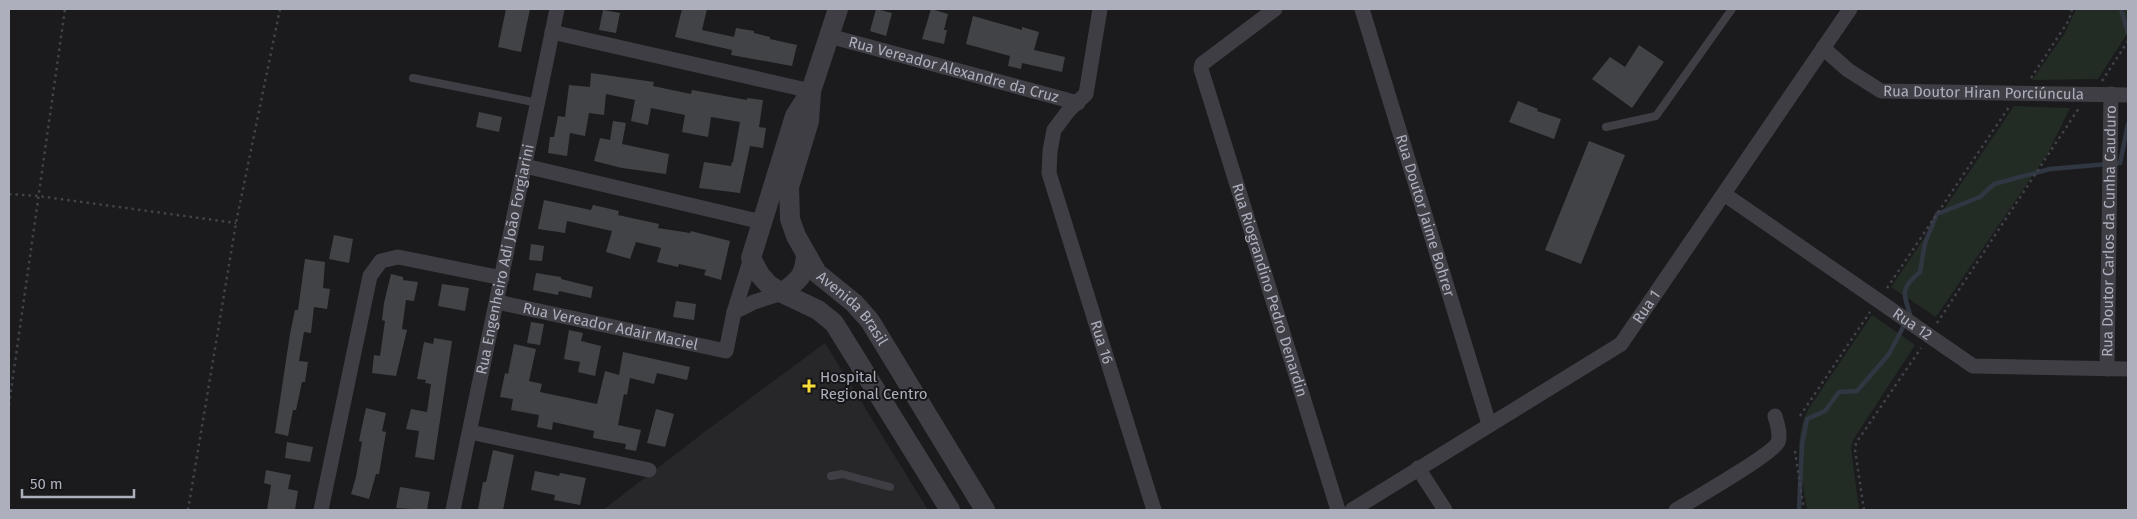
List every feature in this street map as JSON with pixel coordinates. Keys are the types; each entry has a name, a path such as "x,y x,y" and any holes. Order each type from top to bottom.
{"street":[{"name":"Rua Engenheiro Adi João Forgiarini","path":"453,510 557,9"},
{"name":"Avenida Brasil","path":"838,9 811,91 809,122 789,187 790,219 796,236 817,273 854,303 870,321 985,510"},
{"path":"1078,102 1086,94 1100,9"},
{"name":"Rua Riograndino Pedro Denardin","path":"1275,9 1202,64 1201,70 1338,510"},
{"name":"Rua Doutor Jaime Bohrer","path":"1362,9 1489,424"},
{"name":"Rua 1","path":"1352,510 1489,424 1622,344 1850,9"},
{"path":"552,32 811,91"},
{"name":"Rua Vereador Alexandre da Cruz","path":"829,36 1078,102"},
{"name":"Rua Doutor Hiran Porciúncula","path":"1823,48 1848,70 1881,91 2105,89 2128,95"},
{"name":"Rua Doutor Carlos da Cunha Cauduro","path":"2105,89 2107,369"},
{"name":"Avenida Brasil","path":"726,350 734,312 795,116 811,91"},
{"name":"Rua 16","path":"1078,102 1069,110 1054,130 1050,151 1049,173 1154,510"},
{"path":"525,166 775,224 796,236"},
{"name":"Rua 12","path":"1724,194 1974,366 2128,369"},
{"path":"734,312 754,302 782,293 799,280 804,272 806,256"},
{"path":"321,510 370,276 382,261 398,257 502,278"},
{"name":"Avenida Brasil","path":"751,258 760,275 782,293 818,310 834,323 950,510"},
{"name":"Rua Vereador Adair Maciel","path":"497,302 726,350"},
{"path":"1676,510 1777,445 1780,437 1775,416"},
{"path":"470,432 649,470"},
{"path":"1418,468 1444,510"}],"lane":[{"path":"1606,127 1656,116 1732,9"},
{"path":"413,78 538,103"},
{"path":"831,476 842,474 890,487"}],"path":[{"path":"9,405 64,9"},
{"path":"188,510 236,223 280,9"},
{"path":"2028,82 2069,20 2072,9"},
{"path":"2105,89 2128,41"},
{"path":"1937,324 2082,103"},
{"path":"1887,288 2012,104"},
{"path":"9,194 38,196 236,223"},
{"path":"1800,416 1871,310"},
{"path":"1864,510 1855,450 1856,443 1921,348"},
{"path":"1795,451 1804,510"}],"shaded area":[{"path":"2076,9 2128,9 2128,30 2125,37 2098,79 2032,80 2065,33"},
{"path":"2014,106 2070,108 2048,153 1936,317 1891,287"},
{"path":"1872,315 1915,345 1853,440 1851,448 1859,510 1807,510 1799,458 1800,433 1804,420 1809,408"},
{"name":"Hospital Regional Centro","path":"825,343 928,510 603,510 707,430"}],"building":[{"path":"506,9 530,9 521,52 498,47"},
{"path":"682,9 707,9 702,30 734,37 736,28 754,31 754,33 770,37 770,39 797,45 792,66 731,55 732,50 675,37"},
{"path":"876,9 892,13 886,36 870,31"},
{"path":"931,9 948,14 944,30 947,30 944,44 922,39"},
{"path":"603,10 620,13 616,33 599,30"},
{"path":"973,16 1022,30 1022,27 1039,32 1034,50 1065,57 1062,72 1022,63 1021,69 1008,66 1010,56 966,44"},
{"path":"1639,45 1664,62 1632,108 1592,79 1610,57 1625,67"},
{"path":"591,73 654,82 653,86 691,94 692,90 747,100 747,98 763,100 759,127 766,128 763,148 750,146 740,193 699,188 704,162 731,166 740,122 711,117 708,137 682,132 685,115 651,108 648,125 631,121 635,100 606,94 604,115 589,113 585,136 570,133 567,156 548,153 550,137 554,137 558,116 565,117 569,85 590,87"},
{"path":"1518,101 1538,109 1537,111 1561,119 1554,139 1509,122"},
{"path":"479,112 502,117 499,132 476,127"},
{"path":"613,121 626,123 622,144 669,154 666,174 622,168 594,161 600,138 610,140"},
{"path":"1589,141 1625,155 1581,264 1545,250"},
{"path":"544,200 591,210 593,205 619,211 618,215 659,224 658,228 690,233 691,231 730,241 721,280 704,275 706,270 679,264 678,267 657,262 661,248 636,242 630,259 606,252 612,231 567,221 565,233 538,229"},
{"path":"334,235 353,239 349,263 329,259"},
{"path":"531,244 544,246 542,261 529,260"},
{"path":"305,259 325,262 323,288 330,289 327,309 314,307 311,333 304,332 299,361 308,362 305,382 302,382 296,410 293,410 288,436 275,433 290,334 295,310 298,310"},
{"path":"536,273 561,277 561,279 593,287 591,298 559,291 558,295 533,290"},
{"path":"391,274 403,277 403,280 418,282 414,301 406,300 402,329 407,330 396,376 372,373 374,355 380,356 385,321 382,320 384,303"},
{"path":"442,284 469,288 465,311 438,306"},
{"path":"676,301 696,304 694,320 673,317"},
{"path":"531,322 544,324 540,345 527,343"},
{"path":"569,330 583,333 581,341 601,346 595,376 578,372 580,362 564,359"},
{"path":"434,338 452,341 434,460 415,457 419,431 406,429 411,409 427,412 431,384 425,383 426,380 417,379 424,342 433,344"},
{"path":"514,344 536,349 529,381 542,384 540,392 597,404 605,371 619,375 623,352 690,367 687,380 657,373 654,384 630,378 627,395 624,394 618,425 641,430 636,451 625,449 626,444 593,438 594,431 553,422 552,430 537,427 539,415 511,410 513,399 500,397 505,373 508,374"},
{"path":"366,408 386,413 382,431 386,432 379,474 376,474 369,499 351,494 356,477 362,442 359,441"},
{"path":"656,409 674,414 665,447 647,443"},
{"path":"287,442 313,447 310,462 285,458"},
{"path":"493,450 514,455 503,510 478,510 483,482 486,482"},
{"path":"266,470 291,475 288,489 298,491 295,510 267,510 271,485 264,483"},
{"path":"535,471 559,476 560,473 586,478 580,505 554,500 555,495 531,490"},
{"path":"400,487 430,492 427,510 396,508"}],"waterway":[{"path":"2121,9 2128,33"},
{"path":"1799,510 1802,445 1807,419 1825,411 1839,392 1857,391 1889,354 1910,314 1905,290 1920,272 1925,243 1937,214 1980,197 1994,184 2050,169 2120,163 2128,124"}],"place":[{"name":"Hospital Regional Centro","path":"809,386"}]}
